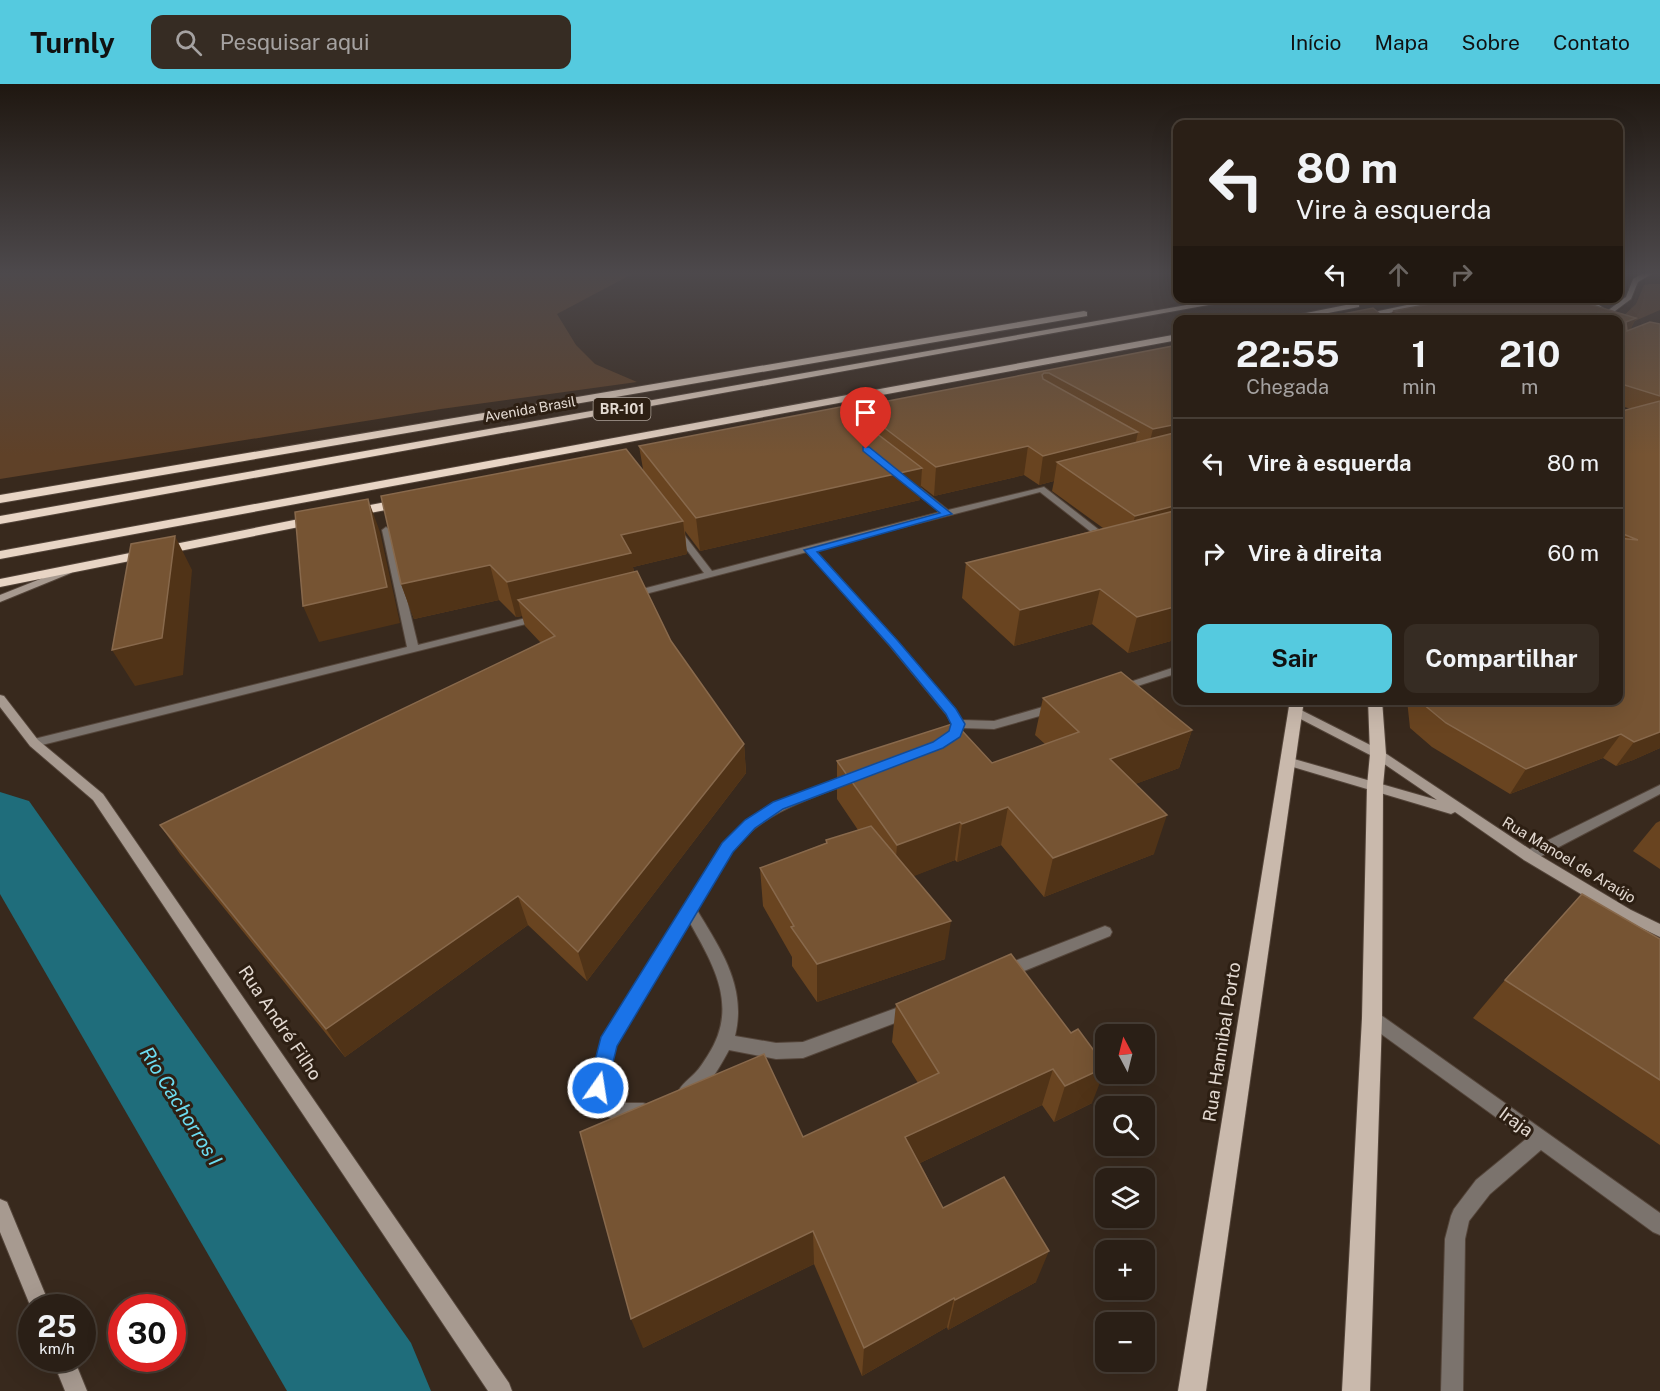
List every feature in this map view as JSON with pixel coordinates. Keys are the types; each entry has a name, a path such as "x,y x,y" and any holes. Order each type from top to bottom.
{"highway":[{"name":"Avenida Brasil","path":"0,499 976,333"},
{"path":"1002,342 1031,333"},
{"name":"Avenida Brasil","path":"0,520 1051,333"},
{"name":"BR-101","path":"0,555 1173,338"},
{"path":"0,583 424,499"}],"main road":[{"path":"1356,1391 1372,1018 1375,786 1378,754 1376,705"},
{"name":"Rua Hannibal Porto","path":"1192,1391 1296,706"}],"street":[{"path":"903,479 947,514"},
{"path":"619,598 1053,486"},
{"path":"1041,489 1118,548"},
{"path":"669,522 710,575"},
{"path":"386,530 413,648"},
{"path":"810,550 951,712 958,724 955,734 938,745"},
{"path":"0,599 74,568"},
{"path":"34,743 550,615"},
{"path":"1108,692 1173,671"},
{"name":"Rua André Filho","path":"0,699 34,743 98,797 501,1391"},
{"path":"958,724 994,725 1064,705"},
{"name":"Rua Manoel de Araújo","path":"1296,706 1378,754 1528,856 1626,914 1660,931"},
{"name":"Rua Manoel de Araújo","path":"1287,761 1464,813"},
{"path":"690,910 726,974 732,1004 727,1042 696,1086 652,1112 614,1111 598,1088 608,1043 728,848 750,824 778,806 863,773"},
{"path":"1528,856 1660,789"},
{"path":"995,976 1105,932"},
{"path":"727,1042 776,1051 803,1050 929,1002"},
{"name":"Iraja","path":"1372,1018 1660,1225"},
{"path":"1452,1391 1455,1239 1461,1216 1483,1187 1540,1139"},
{"path":"0,1209 35,1294"},
{"path":"68,1372 76,1391"}],"shaded area":[{"path":"0,333 569,333 576,345 595,364 637,382 441,409 0,479"}],"building":[{"path":"1623,333 1660,333 1660,396 1623,385"},
{"path":"1173,346 1173,425 1153,429 1049,373 1044,373 1043,379 1138,432 1043,456 1028,446 936,467 857,407"},
{"path":"1660,401 1660,732 1634,742 1621,734 1526,769 1446,723 1424,705 1623,705 1623,538 1638,540 1623,534 1623,411"},
{"path":"845,406 846,410 922,468 696,518 639,446"},
{"path":"1173,433 1173,506 1135,516 1057,462"},
{"path":"626,449 683,521 621,535 631,553 507,582 490,565 401,584 381,496"},
{"path":"368,499 387,587 303,606 295,512"},
{"path":"1173,511 1173,607 1137,617 1100,589 1020,610 966,563"},
{"path":"175,536 162,638 112,650 131,544"},
{"path":"637,571 671,641 744,744 578,952 518,896 326,1029 160,825 555,636 518,600"},
{"path":"1121,672 1192,730 1110,759 1167,815 1053,858 1008,807 897,845 837,761 955,723 992,763 1079,732 1043,698"},
{"path":"871,826 951,921 817,964 791,927 794,926 760,868 827,843 826,840"},
{"path":"1582,894 1660,939 1660,1080 1505,980"},
{"path":"1011,954 1071,1033 1078,1029 1095,1052 1095,1072 1065,1086 1053,1069 905,1137 943,1208 1004,1177 1049,1251 955,1300 954,1298 864,1348 813,1231 631,1319 580,1132 764,1054 803,1137 939,1073 896,1004"}],"waterway":[{"name":"Rio Cachorros I","path":"0,822 363,1391"}],"route":[{"path":"598,1088 608,1043 728,848 750,824 778,806 938,745 955,734 958,724 951,712 810,550 947,514 866,449"}]}
